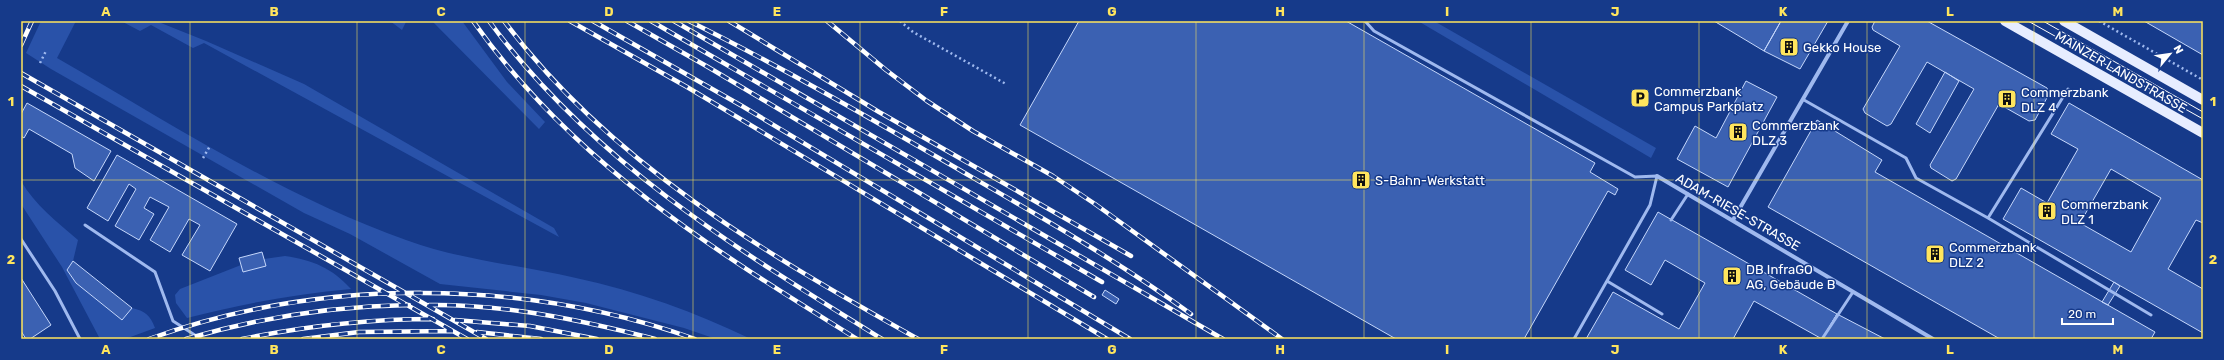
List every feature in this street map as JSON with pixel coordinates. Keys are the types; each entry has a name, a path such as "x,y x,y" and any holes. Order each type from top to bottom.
{"main road":[{"name":"MAINZER LANDSTRASSE","path":"2005,21 2203,133"},
{"name":"MAINZER LANDSTRASSE","path":"2064,21 2203,100"}],"street":[{"path":"1733,220 1804,100 1848,21"},
{"name":"ADAM-RIESE-STRASSE","path":"1657,176 1933,339"}],"lane":[{"path":"1364,21 1374,31 1635,177 1657,176 1650,204 1574,339"},
{"path":"1988,218 2068,89"},
{"path":"1804,100 1906,158 1916,178 1988,218 2151,315"},
{"path":"1671,220 1688,194"},
{"path":"85,225 155,272 173,321 201,339"},
{"path":"21,239 54,291 80,339"},
{"path":"1607,281 1662,314"},
{"path":"1822,339 1853,292"}],"path":[{"path":"900,21 904,25 1006,84"},
{"path":"904,25 907,21"},
{"path":"2099,21 2203,80"},
{"path":"40,63 46,51"},
{"path":"203,158 210,146"}],"shaded area":[{"path":"41,21 76,21 57,58 227,157 315,202 360,222 427,247 447,253 555,273 621,289 687,311 751,339 716,339 684,328 586,303 541,295 440,284 350,234 304,213 51,69 26,53"},
{"path":"121,21 156,21 304,84 554,228 559,237 204,43 193,48 151,25 140,31"},
{"path":"390,21 405,21 406,22 402,30"},
{"path":"432,21 462,21 507,82 545,122 539,129"},
{"path":"1418,21 1434,21 1656,148 1651,158"},
{"path":"21,181 33,198 54,220 78,240 73,261 67,270 76,283 122,319 132,308 137,309 146,314 155,328 125,339 100,339 62,267 21,204"},
{"path":"285,256 304,260 329,270 351,289 269,300 187,318 176,303 175,295 180,289 241,265 243,272 264,259"}],"building":[{"name":"S-Bahn-Werkstatt","path":"1079,21 1346,21 1595,163 1590,172 1618,189 1615,195 1608,191 1524,339 1396,339 1020,125"},
{"path":"1714,21 1781,21 1764,51"},
{"name":"Gekko House","path":"1781,21 1828,21 1800,69 1764,51"},
{"name":"Commerzbank DLZ 4","path":"1875,21 1927,21 2047,88 2049,94 2035,120 2029,121 1999,104 1956,179 1952,181 1931,168 1930,165 1974,89 1927,62 1891,124 1887,126 1865,113 1863,109 1900,46 1873,30 1872,27"},
{"path":"2144,21 2203,21 2203,55 2170,36"},
{"path":"1945,72 1959,81 1930,133 1916,124"},
{"name":"Commerzbank DLZ 3","path":"1746,81 1777,97 1728,187 1677,159 1695,126 1716,138"},
{"path":"27,103 111,151 94,181 75,168 72,154 29,129 24,138 21,136 21,114"},
{"name":"Commerzbank DLZ 1","path":"2069,103 2203,180 2203,223 2196,220 2168,269 2203,289 2203,333 2003,219 2021,188 2047,203 2078,149 2051,134","holes":["2111,169 2161,198 2131,252 2080,223"]},
{"name":"Commerzbank DLZ 2","path":"1817,120 1882,160 1875,172 2155,332 2151,339 2000,339 1768,207"},
{"path":"117,155 237,224 210,271 182,255 200,225 189,219 170,252 150,240 169,207 150,197 144,208 154,214 139,240 115,226 136,189 129,184 108,221 87,208"},
{"name":"DB InfraGO AG, Gebäude B","path":"1658,212 1837,314 1822,339 1754,301 1733,339 1586,339 1613,292 1679,329 1705,283 1665,260 1651,285 1625,270"},
{"path":"262,252 266,266 243,272 239,258"},
{"path":"73,261 132,308 122,320 76,283 67,270"},
{"path":"21,278 51,325 30,339 26,339 21,331"},
{"path":"2114,282 2120,286 2108,305 2102,302"},
{"path":"1105,290 1119,299 1116,304 1102,295"},
{"path":"1837,314 1885,339 1822,339"}],"tram line":[{"path":"2028,21 2203,119"},
{"path":"2043,21 2203,112"}],"railway":[{"path":"21,45 32,21"},
{"path":"473,21 512,72 555,118 600,160 648,200 750,271 857,339"},
{"path":"489,21 529,71 573,117 620,159 669,199 773,271 882,339"},
{"path":"504,21 546,72 592,119 641,162 748,238 861,307 918,339"},
{"path":"570,21 687,87 1107,339"},
{"path":"593,21 742,106 1130,339"},
{"path":"627,21 708,67 1094,297"},
{"path":"651,21 1102,282"},
{"path":"674,21 1223,339"},
{"path":"689,21 827,94 1021,206 1136,276 1191,314"},
{"path":"729,21 879,112 1131,256"},
{"path":"827,21 886,70 927,101 973,131 1053,176 1095,204 1282,339"},
{"path":"21,73 486,339"},
{"path":"21,86 467,339"},
{"path":"149,339 215,319 282,304 352,296 422,293 492,296 562,305 629,319 695,339"},
{"path":"186,339 241,325 296,314 352,308 409,305"},
{"path":"429,305 486,307 543,314 655,339"},
{"path":"242,339 290,330 337,324 385,320 433,319"},
{"path":"455,320 530,326 597,339"},
{"path":"303,339 359,332 453,331"},
{"path":"477,332 541,339"}],"place":[{"name":"Gekko House","path":"1789,47"},
{"name":"Commerzbank Campus Parkplatz","path":"1640,98"},
{"name":"Commerzbank DLZ 4","path":"2007,99"},
{"name":"Commerzbank DLZ 3","path":"1738,132"},
{"name":"S-Bahn-Werkstatt","path":"1361,180"},
{"name":"Commerzbank DLZ 1","path":"2047,211"},
{"name":"Commerzbank DLZ 2","path":"1935,254"},
{"name":"DB InfraGO AG, Gebäude B","path":"1732,276"}]}
